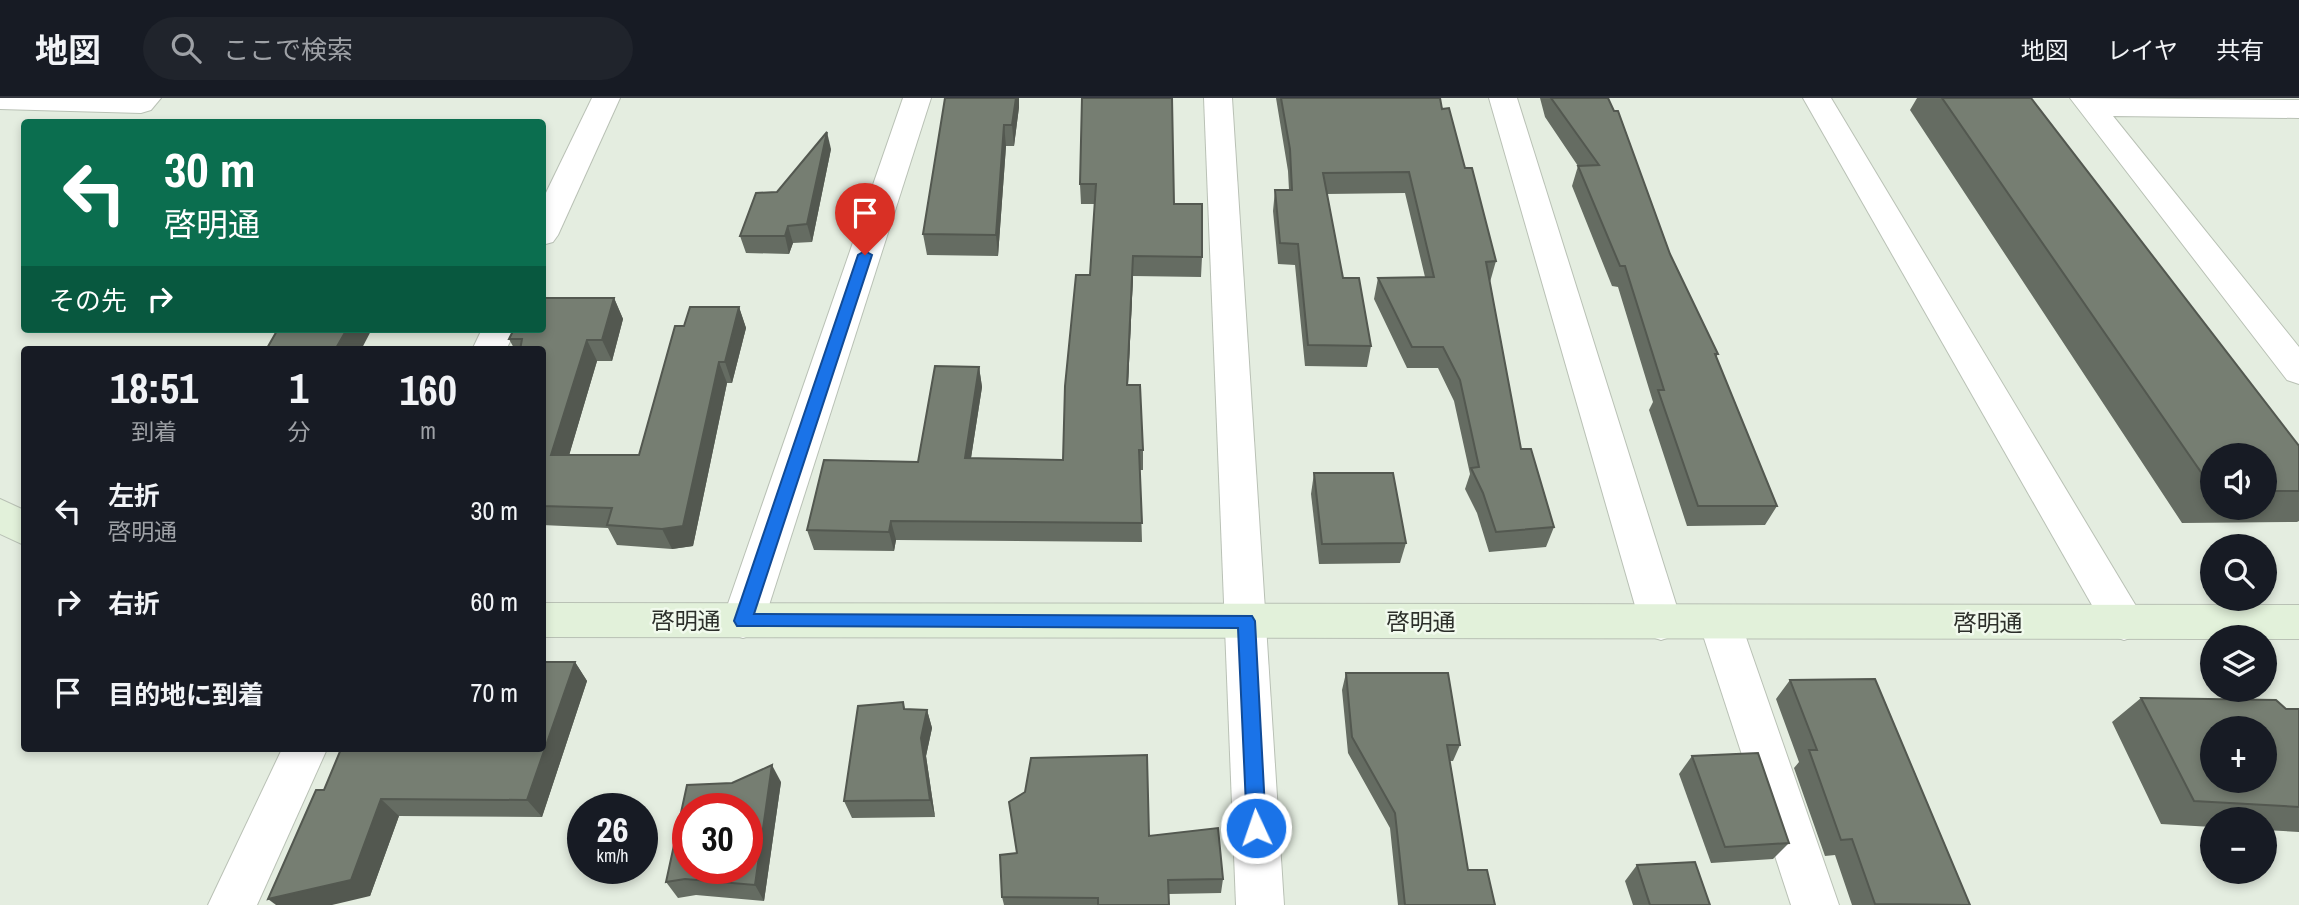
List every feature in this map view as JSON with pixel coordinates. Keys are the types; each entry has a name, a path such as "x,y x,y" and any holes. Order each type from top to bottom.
{"street":[{"path":"0,100 141,104 147,98"},
{"path":"546,226 606,98"},
{"path":"743,621 917,98"},
{"path":"1218,98 1260,905"},
{"path":"1503,98 1661,623"},
{"path":"1817,98 2124,622"},
{"path":"2088,103 2299,109"},
{"path":"2088,103 2299,370"},
{"path":"0,514 21,528"},
{"name":"啓明通","path":"546,620 2299,622"},
{"path":"1720,623 1815,905"},
{"path":"232,905 303,752"}],"building":[{"path":"945,98 1016,98 1012,125 1004,125 996,235 923,234"},
{"path":"1082,98 1172,98 1174,204 1202,204 1202,257 1133,256 1127,385 1140,385 1142,523 891,521 889,532 807,530 824,460 918,462 935,366 979,367 965,458 1063,460 1065,386 1076,275 1090,275 1096,184 1080,184"},
{"path":"1281,98 1440,98 1442,109 1449,108 1465,168 1472,168 1496,261 1486,262 1521,449 1531,449 1554,527 1496,532 1471,468 1479,467 1460,380 1443,347 1412,347 1378,278 1434,277 1409,172 1323,173 1343,278 1359,278 1371,346 1308,345 1298,244 1280,243 1275,190 1292,190 1290,149"},
{"path":"1551,98 1608,98 1614,111 1618,111 1670,254 1718,354 1715,354 1777,506 1698,506 1658,390 1664,390 1625,266 1620,266 1578,166 1599,165"},
{"path":"1942,98 2031,98 2299,446 2299,491 2277,491 2277,443 2200,443 2200,471"},
{"path":"827,132 807,224 788,226 785,236 740,236 756,193 777,192"},
{"path":"546,298 614,298 602,340 587,340 551,455 639,455 675,326 684,326 690,307 739,307 725,362 719,362 683,526 662,529 607,525 612,508 546,506 546,346 521,346 522,339 509,339 512,333 546,333"},
{"path":"276,333 345,333 337,346 268,346"},
{"path":"1314,473 1393,473 1406,543 1322,544"},
{"path":"546,662 575,662 546,745"},
{"path":"1346,673 1448,673 1460,745 1447,745 1468,870 1487,870 1495,905 1405,905 1395,813 1352,737"},
{"path":"1875,679 1970,905 1875,904 1852,839 1841,840 1809,750 1817,750 1790,680"},
{"path":"2141,698 2200,699 2200,702 2277,701 2286,709 2299,709 2299,807 2194,801"},
{"path":"903,702 904,709 927,710 921,738 930,800 844,801 858,706"},
{"path":"340,752 544,752 527,800 381,799 351,880 268,899 316,790 324,790"},
{"path":"1758,753 1789,843 1725,847 1692,756"},
{"path":"1147,755 1149,836 1218,828 1223,879 1168,880 1169,905 1098,905 1098,898 1002,897 1000,855 1017,853 1009,802 1025,792 1031,758"},
{"path":"772,765 763,829 763,793 685,793 687,785 732,783"},
{"path":"672,854 672,881 666,882"},
{"path":"1695,862 1710,905 1650,905 1637,865"}],"route":[{"path":"865,255 743,621 1246,621 1256,828"}]}
